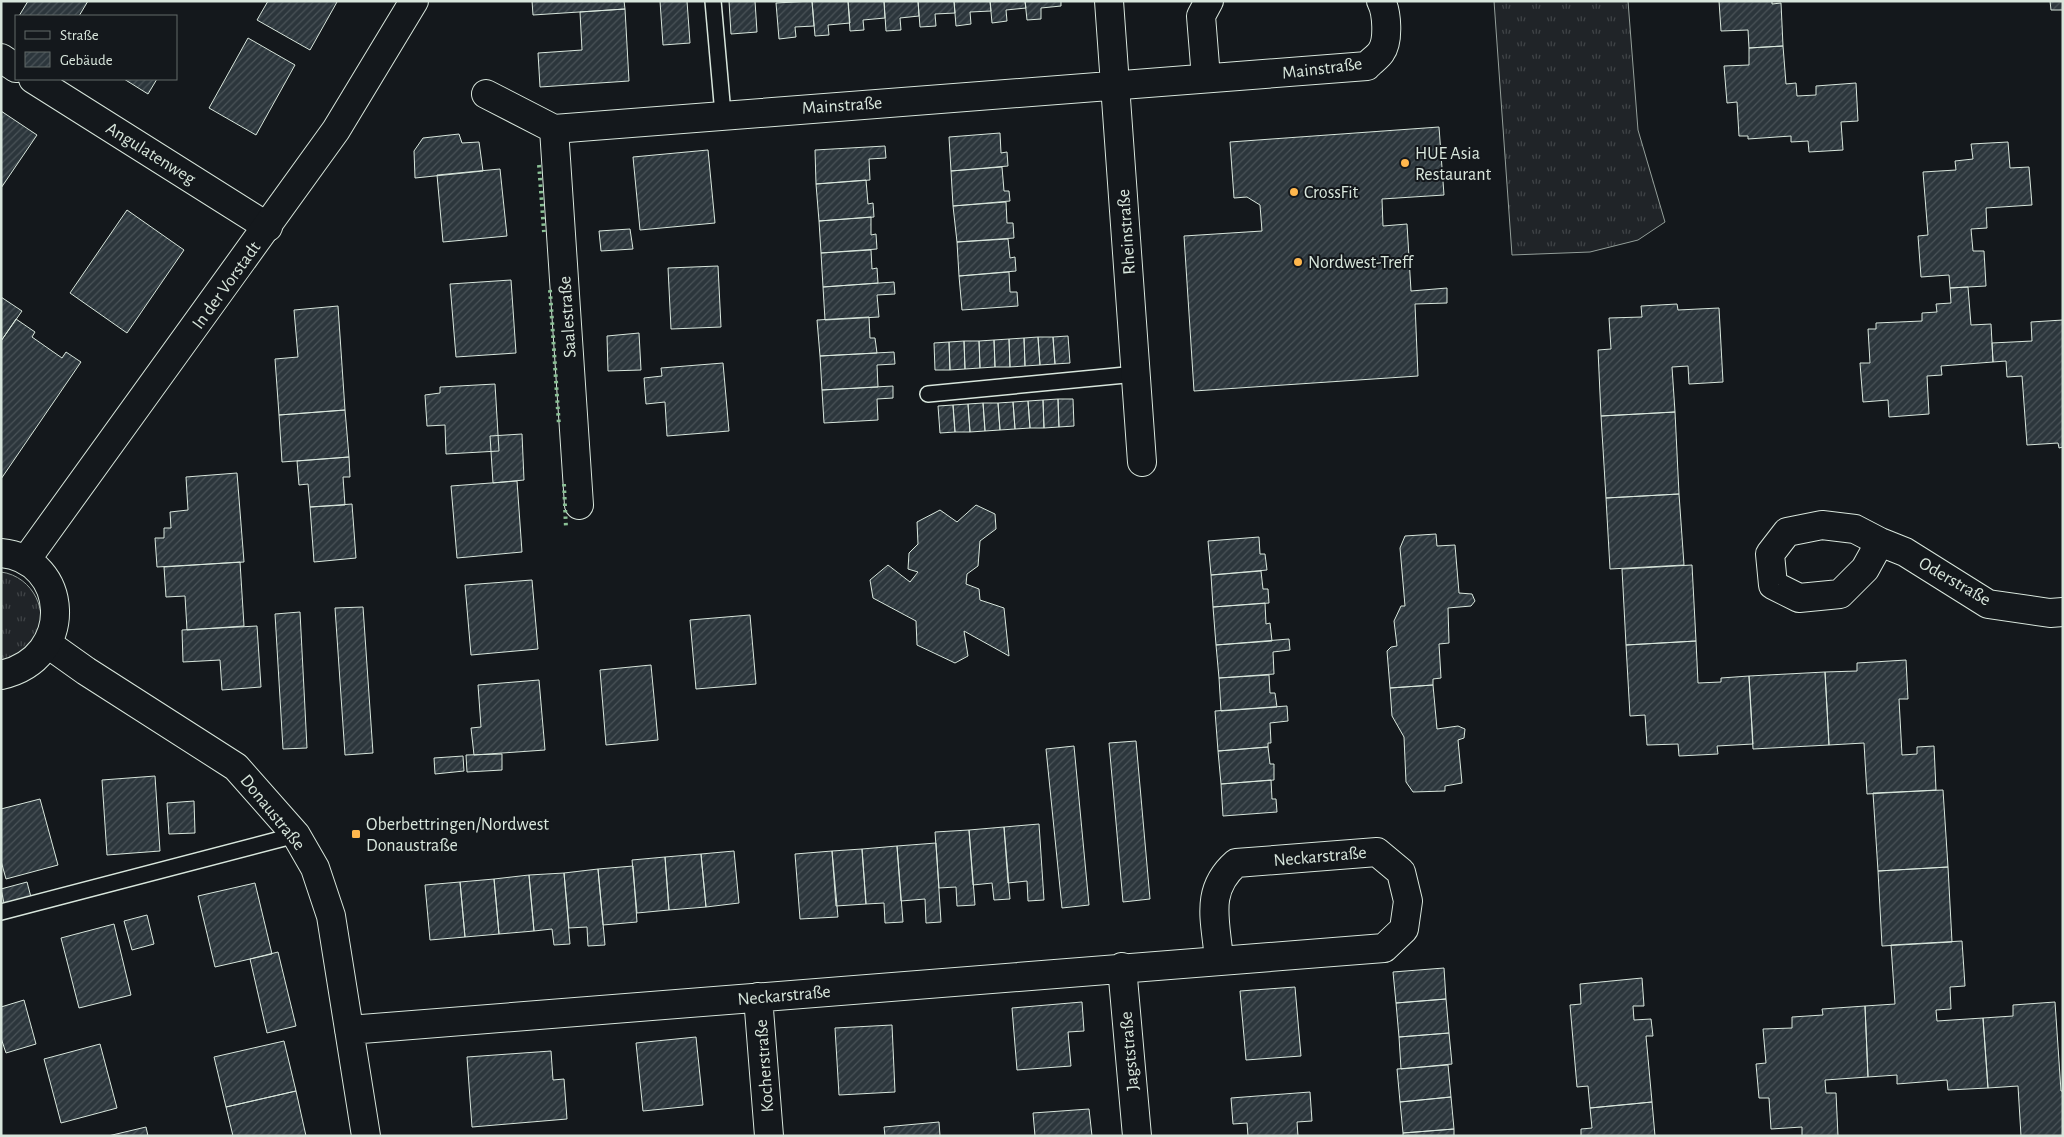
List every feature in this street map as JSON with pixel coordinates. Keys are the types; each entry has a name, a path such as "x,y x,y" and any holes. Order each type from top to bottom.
{"street":[{"name":"In der Vorstadt","path":"1,675 21,670 36,659 48,644 55,626 55,607 50,588 40,573 13,557 268,227 336,130 414,1"},
{"name":"Rheinstraße","path":"1109,1 1142,462"},
{"path":"1206,78 1202,16 1209,1"},
{"name":"Mainstraße","path":"554,129 722,114 1367,66 1382,51 1385,39 1384,7 1381,1"},
{"path":"1,58 15,67"},
{"name":"Angulatenweg","path":"35,80 268,227"},
{"path":"486,94 554,129"},
{"name":"Saalestraße","path":"554,129 579,505"},
{"name":"Oderstraße","path":"1880,542 1905,552 1988,604 2050,613 2063,612"},
{"name":"Donaustraße","path":"48,644 86,671 236,767 296,835 315,868 330,916 366,1136"},
{"name":"Neckarstraße","path":"349,1030 1122,967 1219,960 1384,948 1404,929 1408,901 1401,872 1377,852 1236,863 1223,874 1214,894 1219,960"},
{"name":"Jagststraße","path":"1122,967 1136,1136"},
{"name":"Kocherstraße","path":"758,997 769,1136"}],"lane":[{"path":"713,1 722,114"},
{"path":"928,394 1136,374"},
{"path":"1,912 296,835"}],"green space":[{"path":"1494,1 1628,1 1638,130 1665,222 1638,240 1590,252 1512,255"},
{"path":"1,572 12,575 30,588 40,608 41,619 39,630 31,645 19,654 1,662"}],"building":[{"path":"28,1 88,1 80,15 20,15"},
{"path":"268,1 337,2 310,50 257,20"},
{"path":"532,1 624,1 625,9 533,15"},
{"path":"660,1 687,1 690,43 663,45"},
{"path":"729,1 755,1 757,32 731,34"},
{"path":"812,1 814,26 795,27 796,37 779,39 776,3"},
{"path":"812,1 848,1 850,23 828,25 829,35 815,36"},
{"path":"848,1 884,1 885,18 863,20 864,30 850,31"},
{"path":"884,1 918,1 919,16 900,18 901,30 886,31"},
{"path":"918,1 954,1 955,13 935,14 936,26 920,27"},
{"path":"954,1 990,1 991,11 970,12 971,24 956,26"},
{"path":"990,1 1025,1 1026,8 1006,10 1007,21 992,23"},
{"path":"1025,1 1061,1 1061,6 1041,8 1041,19 1027,20"},
{"path":"1719,1 1772,1 1772,4 1781,3 1783,46 1749,48 1748,30 1721,31"},
{"path":"2050,1 2063,1 2063,10 2051,10"},
{"path":"625,9 629,81 540,87 538,53 582,50 580,12"},
{"path":"248,38 295,65 256,135 209,108"},
{"path":"1783,46 1786,84 1796,83 1797,96 1816,95 1816,86 1856,83 1858,121 1841,122 1843,150 1809,152 1808,141 1791,142 1791,136 1748,139 1748,136 1739,136 1737,102 1727,103 1724,66 1749,65 1749,48"},
{"path":"126,80 156,80 148,94"},
{"path":"1,111 37,135 1,188"},
{"name":"Nordwest-Treff","path":"1439,127 1444,195 1382,199 1383,226 1407,224 1411,291 1447,288 1447,303 1415,304 1418,376 1194,391 1184,236 1262,231 1260,205 1247,197 1234,198 1230,142"},
{"path":"1000,133 1001,153 1007,152 1008,166 951,171 949,137"},
{"path":"459,134 462,143 479,142 483,171 415,178 414,151 423,138"},
{"path":"2008,142 2010,168 2029,167 2032,205 1986,208 1987,228 1971,229 1973,251 1984,251 1986,286 1950,288 1949,275 1921,277 1918,236 1928,235 1923,172 1956,170 1955,161 1973,159 1971,144"},
{"path":"885,146 886,158 869,159 870,180 816,184 815,150"},
{"path":"708,150 715,223 640,230 633,157"},
{"path":"1002,167 1004,191 1009,191 1010,201 953,206 951,171"},
{"path":"500,169 507,236 443,242 437,175"},
{"path":"866,180 868,204 873,203 874,217 819,221 816,184"},
{"path":"1006,202 1007,223 1013,223 1014,238 957,242 953,206"},
{"path":"127,210 184,250 127,333 70,293"},
{"path":"871,217 871,235 876,234 877,249 821,253 819,221"},
{"path":"630,229 633,249 601,251 599,231"},
{"path":"1008,239 1010,258 1015,257 1016,271 959,276 957,242"},
{"path":"871,250 872,269 877,268 878,283 823,287 821,253"},
{"path":"718,266 721,327 671,329 668,268"},
{"path":"1009,272 1010,292 1017,292 1018,306 962,310 959,276"},
{"path":"511,280 516,353 456,357 450,284"},
{"path":"894,282 895,294 877,295 879,317 825,320 823,287"},
{"path":"1968,287 1971,325 1991,324 1993,362 1941,366 1942,375 1927,376 1929,414 1889,417 1888,400 1863,402 1860,363 1870,363 1868,329 1876,329 1876,323 1922,321 1922,313 1937,312 1936,304 1951,303 1950,288"},
{"path":"1,297 22,311 1,341"},
{"path":"1677,304 1678,310 1719,308 1723,382 1689,384 1688,366 1672,367 1675,412 1601,416 1598,350 1611,349 1609,318 1642,317 1641,306"},
{"path":"338,306 345,410 279,415 275,359 298,357 294,310"},
{"path":"869,317 870,338 875,338 877,353 820,356 817,320"},
{"path":"16,319 35,332 32,337 62,358 66,352 81,362 1,479 1,341"},
{"path":"2063,320 2063,447 2059,448 2058,443 2027,445 2022,376 2007,377 2006,361 1993,362 1992,343 2032,341 2031,322"},
{"path":"639,333 641,370 608,371 607,336"},
{"path":"1068,336 1070,363 1055,364 1053,337"},
{"path":"1038,337 1053,337 1055,364 1040,365"},
{"path":"1038,337 1040,365 1025,366 1024,338"},
{"path":"1024,338 1025,366 1010,367 1009,339"},
{"path":"1009,339 1010,367 995,367 994,340"},
{"path":"994,340 995,367 980,368 979,341"},
{"path":"964,341 979,341 980,368 965,369"},
{"path":"964,341 965,369 950,370 949,342"},
{"path":"949,342 950,370 935,370 934,343"},
{"path":"894,352 895,364 877,365 878,387 822,390 820,356"},
{"path":"723,363 729,431 667,436 665,402 646,404 644,378 662,376 661,368"},
{"path":"495,384 499,451 446,454 445,425 427,426 425,395 440,393 440,387"},
{"path":"893,386 893,398 877,399 878,420 824,423 822,390"},
{"path":"1058,399 1073,399 1074,426 1059,427"},
{"path":"1058,399 1059,427 1044,428 1043,400"},
{"path":"1043,400 1044,428 1030,428 1028,401"},
{"path":"1028,401 1030,428 1015,429 1013,402"},
{"path":"1013,402 1015,429 1000,430 998,403"},
{"path":"983,403 998,403 1000,430 985,431"},
{"path":"983,403 985,431 970,432 968,404"},
{"path":"968,404 970,432 955,432 953,405"},
{"path":"953,405 955,432 940,433 938,406"},
{"path":"345,410 349,457 282,462 279,415"},
{"path":"1675,412 1679,494 1606,498 1601,416"},
{"path":"522,434 524,480 493,483 490,436"},
{"path":"349,457 350,477 343,477 345,505 310,507 308,484 299,485 297,461"},
{"path":"237,473 244,562 157,567 155,538 164,538 164,528 171,528 170,512 188,510 186,477"},
{"path":"517,481 522,552 457,558 451,486"},
{"path":"1679,494 1684,565 1610,569 1606,498"},
{"path":"352,504 356,558 314,562 310,507"},
{"path":"976,505 995,514 996,529 980,541 978,566 967,574 966,584 979,589 980,600 1004,608 1009,656 964,631 968,656 955,663 917,645 916,621 873,598 870,580 888,565 910,582 918,572 908,569 909,553 918,544 917,522 940,510 957,522"},
{"path":"1436,534 1437,546 1455,545 1459,593 1472,594 1475,601 1471,606 1448,608 1449,643 1439,644 1441,678 1433,679 1433,685 1390,688 1387,651 1391,647 1397,646 1394,621 1401,606 1405,606 1400,548 1405,536"},
{"path":"1259,537 1260,554 1265,554 1267,570 1211,575 1208,541"},
{"path":"240,562 244,626 187,630 185,596 166,597 164,567"},
{"path":"1692,565 1696,641 1626,645 1622,569"},
{"path":"1261,571 1263,589 1268,589 1269,603 1213,607 1211,575"},
{"path":"532,580 538,649 471,655 465,585"},
{"path":"1265,603 1266,624 1270,623 1272,641 1216,645 1213,607"},
{"path":"363,607 373,753 345,755 335,608"},
{"path":"300,612 307,748 283,749 275,614"},
{"path":"750,615 756,684 696,689 690,620"},
{"path":"257,626 261,687 222,690 220,660 183,662 182,630"},
{"path":"1289,639 1290,650 1273,652 1274,674 1219,678 1216,645"},
{"path":"1696,641 1698,683 1721,682 1721,678 1749,676 1753,744 1717,746 1718,754 1679,756 1678,744 1647,745 1645,715 1630,716 1626,645"},
{"path":"1906,660 1908,699 1899,699 1902,755 1917,754 1917,747 1934,746 1936,790 1867,794 1864,743 1829,745 1825,672 1857,671 1857,663"},
{"path":"651,665 658,740 606,745 600,670"},
{"path":"1825,672 1829,745 1753,749 1749,676"},
{"path":"1269,675 1270,693 1275,693 1277,707 1221,711 1219,678"},
{"path":"539,680 545,750 474,755 471,728 481,727 478,685"},
{"path":"1433,685 1437,729 1458,726 1465,729 1464,738 1458,740 1462,783 1445,786 1445,791 1413,792 1406,782 1404,737 1392,716 1390,688"},
{"path":"1287,706 1288,721 1270,723 1271,743 1268,743 1268,747 1218,751 1215,711"},
{"path":"1136,741 1150,899 1123,902 1109,743"},
{"path":"1074,746 1089,905 1062,908 1046,749"},
{"path":"1268,747 1270,764 1274,764 1274,780 1221,784 1218,751"},
{"path":"502,754 502,770 467,772 466,755"},
{"path":"463,756 464,771 435,774 434,758"},
{"path":"155,776 160,851 107,855 102,780"},
{"path":"1271,780 1272,799 1276,799 1277,812 1223,816 1221,784"},
{"path":"1943,790 1948,867 1878,871 1873,793"},
{"path":"40,799 58,865 6,879 1,861 1,809"},
{"path":"194,801 195,833 169,834 167,803"},
{"path":"1039,824 1044,900 1028,901 1027,881 1008,883 1004,827"},
{"path":"1004,827 1010,899 994,900 992,883 973,885 969,830"},
{"path":"969,830 975,905 957,906 956,887 939,888 935,832"},
{"path":"936,843 941,922 926,923 925,899 901,901 897,846"},
{"path":"897,846 903,922 885,923 884,903 866,904 862,849"},
{"path":"862,849 866,904 836,906 832,851"},
{"path":"734,851 739,903 706,907 701,854"},
{"path":"832,851 838,917 800,919 795,854"},
{"path":"701,854 706,907 669,910 665,857"},
{"path":"665,857 669,910 637,913 632,860"},
{"path":"633,866 637,922 603,925 598,869"},
{"path":"1948,867 1952,942 1882,946 1878,871"},
{"path":"598,869 605,945 588,946 587,927 569,928 564,873"},
{"path":"564,873 570,944 554,945 552,929 534,931 529,875"},
{"path":"529,875 534,931 499,934 494,879"},
{"path":"494,879 499,934 465,937 460,882"},
{"path":"27,882 32,901 5,908 1,889"},
{"path":"460,882 465,937 430,940 425,885"},
{"path":"255,883 272,954 215,967 198,896"},
{"path":"147,915 154,944 132,950 124,921"},
{"path":"114,924 131,995 79,1008 61,938"},
{"path":"1962,941 1965,986 1950,987 1951,1009 1936,1010 1937,1021 1983,1018 1988,1088 1948,1090 1947,1080 1897,1084 1897,1075 1868,1077 1865,1006 1895,1004 1891,945"},
{"path":"278,952 296,1026 267,1033 250,959"},
{"path":"1444,968 1446,999 1396,1003 1393,972"},
{"path":"1642,978 1644,1006 1633,1006 1634,1020 1651,1019 1653,1036 1646,1036 1652,1102 1590,1108 1588,1086 1577,1087 1570,1005 1581,1004 1580,984"},
{"path":"1295,987 1301,1056 1246,1060 1240,991"},
{"path":"1446,999 1449,1033 1399,1037 1396,1003"},
{"path":"24,1000 36,1044 6,1053 1,1038 1,1007"},
{"path":"1082,1002 1084,1031 1068,1032 1071,1066 1017,1070 1012,1008"},
{"path":"2055,1002 2061,1091 2063,1091 2063,1136 2021,1136 2018,1086 1988,1088 1983,1018 2013,1016 2013,1005"},
{"path":"1865,1006 1868,1077 1825,1080 1826,1093 1836,1093 1838,1136 1802,1136 1802,1127 1771,1129 1769,1098 1759,1098 1756,1064 1766,1063 1763,1029 1792,1028 1792,1017 1823,1015 1822,1009"},
{"path":"892,1025 895,1092 839,1095 835,1028"},
{"path":"1449,1033 1452,1064 1401,1069 1399,1037"},
{"path":"696,1037 703,1105 643,1111 636,1043"},
{"path":"284,1041 296,1091 226,1107 214,1057"},
{"path":"100,1044 117,1108 61,1123 44,1059"},
{"path":"551,1051 553,1080 564,1079 567,1119 472,1127 467,1057"},
{"path":"1448,1065 1451,1097 1400,1102 1397,1069"},
{"path":"296,1091 306,1136 233,1136 226,1107"},
{"path":"1310,1092 1312,1121 1297,1122 1298,1136 1248,1136 1247,1123 1233,1124 1231,1098"},
{"path":"1451,1097 1454,1129 1403,1133 1400,1102"},
{"path":"1652,1102 1655,1136 1581,1136 1581,1129 1592,1128 1590,1108"},
{"path":"1089,1109 1092,1136 1035,1136 1033,1113"},
{"path":"939,1122 940,1136 885,1136 884,1127"},
{"path":"146,1127 148,1136 108,1136"},
{"path":"1454,1129 1454,1136 1403,1136 1403,1133"}],"hedge":[{"path":"539,165 544,232"},
{"path":"550,290 559,426"},
{"path":"564,484 566,528"}],"place":[{"name":"HUE Asia Restaurant","path":"1405,163"},
{"name":"CrossFit","path":"1294,192"},
{"name":"Nordwest-Treff","path":"1298,262"},
{"name":"Oberbettringen/Nordwest Donaustraße","path":"356,834"}]}
